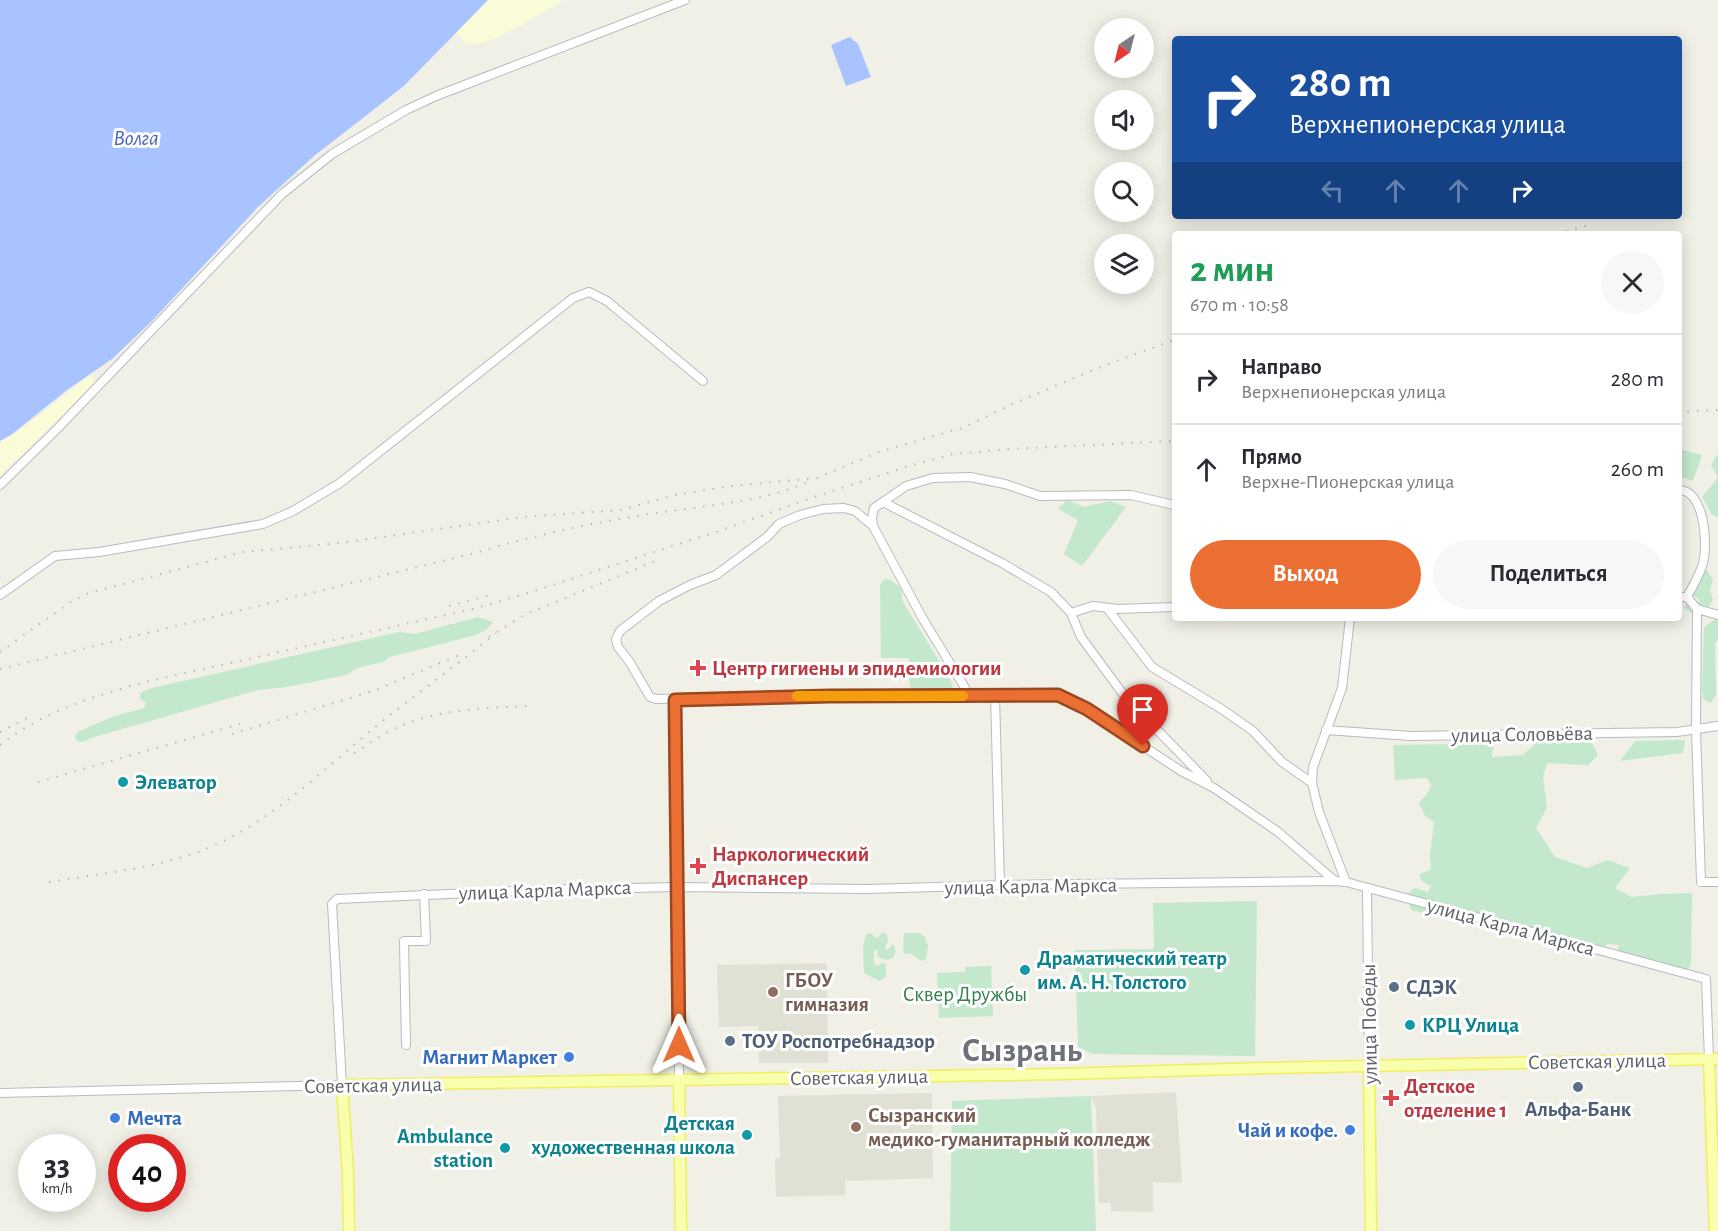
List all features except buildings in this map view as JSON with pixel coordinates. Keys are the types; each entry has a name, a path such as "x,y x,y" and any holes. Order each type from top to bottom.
{"main road":[{"name":"Советская улица","path":"342,1085 1062,1074 1714,1059"},
{"path":"1714,1059 1715,1231"},
{"name":"улица Победы","path":"1369,1066 1371,1231"},
{"path":"679,1080 681,1231"},
{"path":"342,1085 349,1231"}],"street":[{"path":"0,485 57,429 282,194 332,154 396,116 436,96 685,0"},
{"path":"0,595 55,556 99,552 262,524 293,512 340,483 573,298 589,292 607,301 703,381"},
{"path":"970,696 923,619 873,526 874,508 906,486 933,478 970,477 1005,484 1040,496 1131,495 1172,505"},
{"path":"1682,489 1692,494 1701,514 1707,540 1703,564 1683,597 1697,609 1718,615"},
{"path":"883,502 1002,563 1051,592 1071,613 1081,637 1126,698 1214,788"},
{"path":"873,526 855,512 844,508 823,509 779,524 767,537 716,575 690,585 659,602 620,631 616,639 618,647 650,697 675,700 839,696 1058,695 1087,709 1181,771 1214,788 1277,831 1335,881"},
{"path":"1071,613 1094,606 1118,609 1172,607"},
{"path":"1107,608 1152,667 1253,731 1282,762 1312,783"},
{"path":"1697,609 1696,730 1701,882 1718,882"},
{"path":"1346,882 1319,812 1312,783 1312,767 1342,688 1350,621"},
{"path":"995,695 1000,885"},
{"path":"675,700 679,1080"},
{"name":"улица Соловьёва","path":"1326,730 1411,736 1696,730 1718,726"},
{"name":"улица Карла Маркса","path":"342,1085 332,904 337,899 678,886 868,889 1000,885 1346,882 1706,979 1714,1059"},
{"name":"улица Победы","path":"1367,889 1369,1066"},
{"path":"406,1045 404,941 426,941 424,894"},
{"name":"Советская улица","path":"0,1093 342,1085"}],"shaded area":[{"name":"ГБОУ гимназия","path":"827,963 828,1063 759,1063 758,1026 719,1027 717,965"},
{"path":"1176,1092 1182,1183 1153,1182 1153,1212 1111,1211 1111,1203 1099,1203 1096,1108 1091,1096"},
{"name":"Сызранский медико-гуманитарный колледж","path":"932,1093 933,1178 845,1181 845,1195 776,1197 775,1159 780,1158 778,1096"}],"green space":[{"path":"1682,450 1702,455 1693,481 1682,477"},
{"path":"1718,455 1718,478 1711,465"},
{"path":"1718,478 1718,517 1712,515 1702,497"},
{"path":"1067,500 1084,507 1110,501 1126,507 1082,566 1064,554 1078,520 1058,509"},
{"path":"1703,564 1713,580 1710,590 1713,600 1702,616 1695,615 1684,608 1687,603 1695,604 1700,600 1691,594"},
{"path":"885,579 891,580 901,588 903,602 953,685 951,692 910,692 909,658 881,658 880,585"},
{"path":"1718,611 1718,640 1715,643 1716,694 1711,703 1703,699 1702,690 1704,627 1715,619"},
{"path":"478,617 493,622 487,629 476,635 390,657 383,662 357,668 347,675 287,687 258,690 82,742 77,741 75,737 78,732 112,717 144,708 146,703 140,699 140,693 152,688 399,632 415,634"},
{"path":"1465,735 1495,738 1492,757 1523,755 1536,743 1590,739 1598,755 1588,765 1547,763 1543,777 1547,808 1536,828 1555,857 1587,868 1608,860 1630,868 1615,888 1632,897 1692,893 1691,965 1685,972 1616,955 1619,945 1607,944 1601,954 1558,946 1551,938 1492,925 1488,928 1411,910 1406,895 1415,888 1428,892 1431,886 1422,881 1419,874 1431,870 1430,855 1434,822 1425,816 1419,803 1431,785 1427,778 1395,780 1393,745 1460,744"},
{"path":"1685,740 1683,753 1620,761 1635,741"},
{"path":"1257,901 1255,1056 1092,1054 1078,1047 1075,950 1154,949 1153,903"},
{"path":"870,933 877,938 882,933 886,933 888,940 885,949 887,950 893,944 896,951 893,958 887,960 878,957 877,950 874,950 874,964 878,966 881,963 886,964 886,977 879,981 864,973 863,946 866,935"},
{"path":"904,933 919,933 925,937 928,946 926,959 921,961 910,953 903,954"},
{"name":"Сквер Дружбы","path":"991,966 993,1016 939,1018 937,973 965,972 965,967"},
{"path":"1091,1096 1096,1231 950,1231 952,1101"}],"sand":[{"path":"488,0 565,0 491,40 470,44 465,42 456,32"},
{"path":"90,375 95,385 0,475 0,441 35,419"}],"water":[{"name":"Волга","path":"0,0 488,0 404,86 314,156 258,207 150,323 112,359 0,441"},
{"path":"850,37 858,44 871,77 846,86 831,45"}],"railway":[{"path":"1567,231 1588,225"},
{"path":"0,652 72,601 86,594 243,552 340,543 523,517 621,510 675,495 732,486 817,478 879,452 962,428 1103,366 1172,341"},
{"path":"1682,412 1718,410"},
{"path":"0,745 16,733 51,714 107,693 145,682 473,609 722,530 909,466 953,454 1172,441"},
{"path":"0,669 561,530 729,503 768,495 806,483"},
{"path":"489,637 524,615 658,560"},
{"path":"449,606 490,595"},
{"path":"49,882 174,860 213,846 235,835 278,808 389,716 496,633"},
{"path":"232,734 373,691 464,653"},
{"path":"354,753 396,728 418,720 464,710 527,706"},
{"path":"0,732 27,718"},
{"path":"38,782 240,724"}],"slow traffic":[{"path":"797,696 963,696"}],"place":[{"name":"Центр гигиены и эпидемиологии","path":"698,668"},
{"name":"Элеватор","path":"123,782"},
{"name":"Наркологический Диспансер","path":"698,866"},
{"name":"Драматический театр им. А. Н. Толстого","path":"1025,970"},
{"name":"СДЭК","path":"1394,987"},
{"name":"ГБОУ гимназия","path":"773,992"},
{"name":"КРЦ Улица","path":"1410,1025"},
{"name":"ТОУ Роспотребнадзор","path":"730,1041"},
{"name":"Магнит Маркет","path":"569,1057"},
{"name":"Альфа-Банк","path":"1578,1087"},
{"name":"Детское отделение 1","path":"1391,1098"},
{"name":"Мечта","path":"115,1118"},
{"name":"Сызранский медико-гуманитарный колледж","path":"856,1127"},
{"name":"Чай и кофе.","path":"1350,1130"},
{"name":"Детская художественная школа","path":"747,1135"},
{"name":"Ambulance station","path":"505,1148"}],"district":[{"name":"Сызрань","path":"1022,1049"}],"route":[{"path":"679,1045 675,700 830,696 1058,695 1087,709 1143,746"}]}
